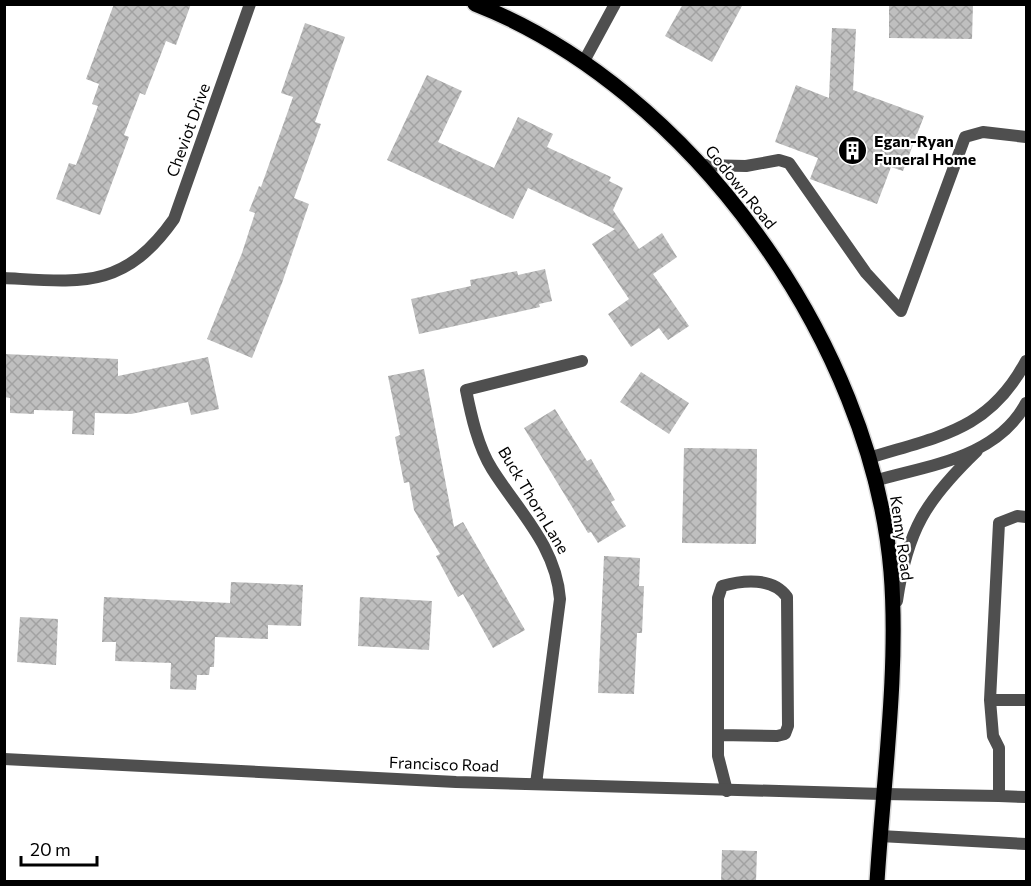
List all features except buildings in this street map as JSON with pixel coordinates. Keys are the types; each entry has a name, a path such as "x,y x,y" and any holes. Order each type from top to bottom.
{"main road":[{"name":"Godown Road","path":"475,4 534,34 583,63 638,106 688,151 741,212 776,262 809,318 843,386 874,481"},
{"name":"Kenny Road","path":"874,481 891,572 892,635 877,882"}],"street":[{"name":"Cheviot Drive","path":"4,278 79,282 111,273 141,258 160,239 174,219 250,4"},
{"path":"583,63 615,4"},
{"path":"700,165 746,166 778,160 789,163 866,273 901,311 965,137 983,132 1026,137"},
{"name":"Buck Thorn Lane","path":"536,784 560,599 558,578 553,561 533,527 490,467 471,415 466,390 582,361"},
{"path":"868,458 949,433 976,420 996,406 1013,386 1026,361"},
{"name":"Kenny Road","path":"892,635 905,564 922,513 943,483 977,451 1002,435 1019,417 1026,402"},
{"name":"Kenny Road","path":"874,481 977,451"},
{"path":"999,795 999,748 993,736 990,700 999,523 1017,516 1026,517"},
{"path":"718,735 785,734 788,726 787,597 780,586 767,583 735,583 722,586 718,598 718,735 718,756 727,791"},
{"path":"990,700 1026,700"},
{"name":"Francisco Road","path":"4,759 456,782 727,791 1026,797"},
{"path":"880,836 1026,844"}],"place":[{"name":"Egan-Ryan Funeral Home","path":"853,150"}]}
